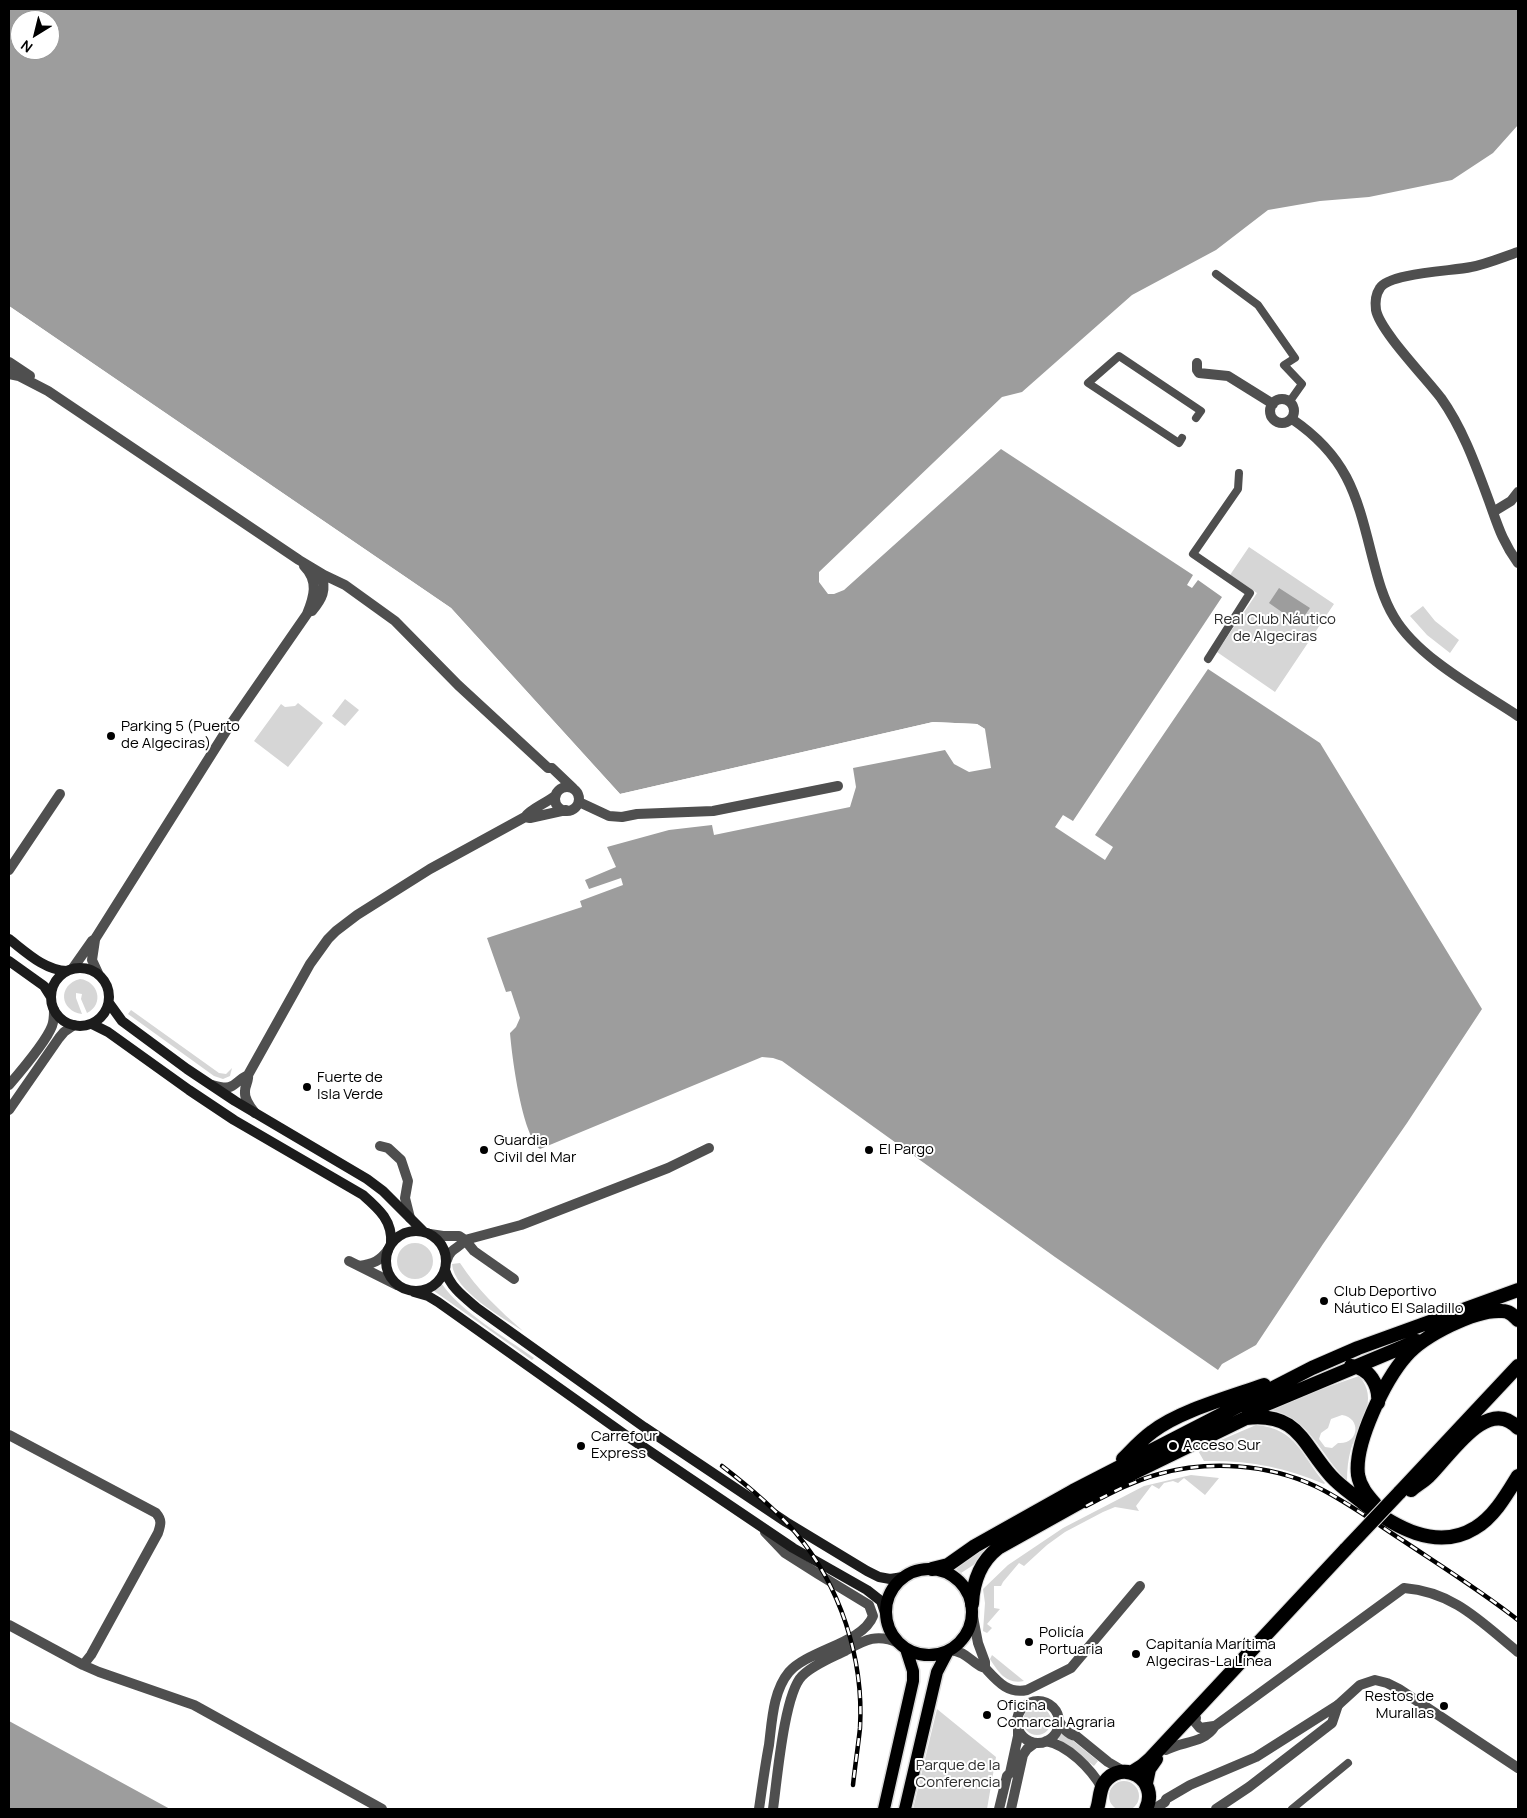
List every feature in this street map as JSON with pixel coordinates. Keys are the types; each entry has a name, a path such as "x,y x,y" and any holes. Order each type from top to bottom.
{"highway":[{"path":"932,1569 948,1565 975,1546 1109,1472 1312,1368 1358,1348 1518,1290"},
{"path":"1246,1418 1252,1411 1474,1316 1493,1311 1503,1311 1511,1314 1518,1320"},
{"path":"1442,1330 1407,1355 1390,1378 1364,1435 1358,1455 1358,1476 1364,1492 1375,1504 1407,1524 1436,1530 1452,1529 1468,1525 1480,1516 1504,1487 1518,1462"},
{"path":"1481,1406 1491,1388 1518,1356"},
{"path":"1261,1395 1271,1393 1327,1366 1357,1366 1365,1370 1376,1384 1379,1396 1376,1408"},
{"path":"1146,1809 1149,1802 1147,1773 1152,1765 1518,1366"},
{"path":"1109,1472 1152,1431 1199,1408 1312,1368"},
{"path":"1400,1495 1518,1372"},
{"path":"1186,1432 1199,1408"},
{"path":"972,1608 975,1579 986,1559 998,1548 1126,1476 1246,1418 1267,1417 1289,1425 1302,1437 1341,1486 1382,1517 1398,1526 1424,1536 1450,1537 1464,1534 1476,1527 1496,1509 1518,1476"},
{"path":"1400,1495 1428,1477 1470,1432 1483,1423 1499,1417 1513,1422 1518,1428"},
{"path":"1100,1802 1104,1782 1113,1775 1128,1772 1150,1759 1348,1551"},
{"path":"1128,1772 1142,1778 1147,1787"}],"main road":[{"path":"9,939 45,966 59,971 86,968 98,974 108,990 109,1003 116,1015 131,1029 210,1085 367,1179 383,1191 410,1218 440,1242 448,1279 477,1308 652,1432 786,1522 851,1562 880,1577 890,1579 903,1577"},
{"path":"9,961 44,986 51,997 54,1010 62,1020 81,1026 92,1024 103,1014 109,1003"},
{"path":"51,997 53,985 57,979 70,970"},
{"path":"92,1024 108,1032 234,1120 363,1195 385,1216 391,1230 386,1256 386,1269 397,1285 408,1291 428,1296 438,1302 628,1436 793,1548 867,1590 881,1601 889,1629 902,1646 913,1671 913,1682 884,1809"},
{"path":"389,1247 400,1235 405,1233 412,1231 427,1233"},
{"path":"414,1292 427,1290 432,1287 442,1278 446,1265"},
{"path":"885,1613 886,1604 892,1589 903,1577 916,1570 932,1569 947,1573 960,1582 968,1594 972,1608 972,1619 962,1640 949,1650 932,1655 924,1655 902,1646"},
{"path":"905,1809 937,1672 949,1650"}],"street":[{"path":"1518,252 1472,267 1400,277 1382,285 1375,302 1376,311 1384,327 1427,380 1452,416 1471,456 1501,536 1518,563"},
{"path":"1216,274 1258,305 1295,358 1284,365 1302,384 1290,401"},
{"path":"1182,438 1179,444 1088,383 1119,356 1201,410 1196,418"},
{"path":"9,362 38,380 48,391"},
{"path":"1197,363 1199,373 1228,376 1273,404"},
{"path":"9,374 19,376 48,391 299,560 322,574 345,584 395,621 458,685 548,768 552,768 578,794 579,802 574,809 530,818 525,817"},
{"path":"1279,400 1290,401 1295,411 1292,419 1284,424 1273,420 1270,412 1273,404 1279,400"},
{"path":"1292,419 1330,452 1351,484 1359,504 1378,579 1385,600 1395,619 1411,639 1427,654 1518,716"},
{"path":"1208,659 1250,593 1193,554 1238,489 1239,473"},
{"path":"1493,512 1511,501 1518,492"},
{"path":"98,974 92,960 96,939 228,728 307,614 314,595 315,586 308,570 299,560"},
{"path":"307,614 311,612 322,595 325,586 322,574"},
{"path":"322,595 337,587 346,588 363,598"},
{"path":"548,768 556,794 556,803 558,807 566,810"},
{"path":"579,802 609,816 622,817 637,814 713,811 838,786"},
{"path":"210,1085 227,1088 234,1086 248,1075 310,964 336,931 357,915 430,869 525,817 528,812 544,805 565,787 573,788"},
{"path":"9,870 60,794"},
{"path":"70,970 92,941 96,939"},
{"path":"9,1085 22,1070 52,1026 54,1010"},
{"path":"9,1110 59,1038 74,1025"},
{"path":"248,1075 249,1079 245,1098 255,1113"},
{"path":"380,1146 388,1148 401,1160 408,1181 405,1198 410,1218"},
{"path":"446,1265 453,1249 462,1245 465,1240 522,1226 668,1168 709,1148"},
{"path":"427,1233 459,1236 474,1251 514,1280"},
{"path":"360,1266 370,1265 377,1261 389,1247"},
{"path":"349,1262 397,1285"},
{"path":"9,1435 156,1513 160,1518 161,1524 158,1533 92,1654 83,1665"},
{"path":"756,1522 785,1552 869,1605 873,1616 866,1628 799,1664 791,1670 784,1681 775,1704 759,1809"},
{"path":"949,1650 960,1652 985,1668 1000,1684 1011,1690 1019,1692 1037,1686 1071,1668 1140,1586"},
{"path":"1166,1750 1198,1740 1213,1730 1214,1726 1404,1588 1418,1589 1444,1596 1458,1604 1518,1652"},
{"path":"972,1608 985,1668"},
{"path":"9,1625 83,1665 194,1705 382,1809"},
{"path":"773,1809 788,1707 792,1690 797,1682 810,1670 869,1639 883,1638 902,1646"},
{"path":"1154,1809 1165,1802 1166,1799 1199,1781 1256,1757 1338,1704 1354,1689 1366,1682 1375,1680 1387,1683 1518,1768"},
{"path":"999,1809 1018,1736 1018,1714 1025,1705 1035,1701 1046,1702 1050,1705 1057,1714 1062,1728 1071,1735 1076,1736 1115,1768 1128,1772"},
{"path":"1216,1809 1249,1787 1332,1723 1338,1704"},
{"path":"1196,1718 1195,1722 1200,1728 1214,1726"},
{"path":"1010,1809 1023,1755 1027,1749 1054,1735 1058,1721"},
{"path":"1018,1730 1025,1739 1056,1743 1090,1770 1100,1802"},
{"path":"1292,1809 1348,1763"},
{"path":"1147,1787 1166,1799"}],"green space":[{"name":"Real Club Náutico de Algeciras","path":"1249,547 1334,604 1275,692 1217,652 1257,593 1230,575"},
{"path":"1423,606 1435,621 1459,640 1450,653 1427,635 1410,616"},
{"path":"345,699 359,710 345,726 332,716"},
{"path":"298,703 323,723 288,767 254,741 281,704 285,707 295,706"},
{"path":"80,979 91,984 97,993 96,1004 87,1013 81,999 82,994 76,993 82,1014 69,1008 64,998 68,987"},
{"path":"131,1010 219,1073 226,1074 232,1068 230,1076 223,1079 214,1076 128,1014"},
{"path":"415,1243 422,1244 428,1248 432,1254 432,1268 428,1274 422,1278 415,1279 408,1278 402,1274 398,1268 397,1261 398,1254 402,1248 408,1244"},
{"path":"460,1263 489,1299 523,1331 480,1302 461,1284 452,1264"},
{"path":"442,1284 472,1315 534,1358 532,1360 434,1291"},
{"path":"1359,1376 1368,1394 1368,1403 1350,1453 1347,1481 1306,1430 1296,1421 1271,1410 1273,1406","holes":["1342,1415 1348,1417 1355,1426 1354,1436 1350,1440 1338,1443 1332,1448 1325,1447 1319,1439 1321,1433 1328,1428 1331,1419"]},
{"path":"1256,1425 1281,1432 1290,1438 1325,1483 1295,1473 1251,1463 1204,1461 1197,1449"},
{"path":"1191,1475 1219,1478 1205,1495 1184,1478 1178,1483 1173,1481 1164,1483 1159,1489 1152,1485 1136,1506 1139,1511 1115,1507 1103,1512 1065,1532 1024,1566 1019,1563 1001,1586 994,1586 994,1608 1000,1609 987,1624 992,1628 987,1633 983,1631 985,1603 983,1589 1008,1565 1063,1528 1144,1486"},
{"path":"984,1547 986,1549 975,1564 961,1573 956,1569"},
{"path":"992,1655 1024,1681 1013,1681 1004,1676 990,1659"},
{"path":"1037,1707 1047,1711 1051,1721 1047,1731 1037,1735 1027,1731 1023,1721 1027,1711"},
{"name":"Parque de la Conferencia","path":"937,1709 996,1757 987,1809 913,1809"},
{"path":"1061,1731 1098,1761 1094,1766 1057,1738"},
{"path":"1124,1781 1130,1782 1138,1790 1138,1802 1130,1810 1124,1811 1118,1810 1110,1802 1109,1796 1110,1790 1118,1782"}],"shaded area":[{"path":"9,9 1518,9 1518,125 1493,153 1452,180 1369,197 1320,201 1268,210 1216,250 1132,295 1022,392 1002,397 819,572 819,582 828,594 844,590 1001,449 1193,575 1187,585 1192,588 1198,580 1222,597 1073,821 1063,815 1055,827 1105,860 1113,847 1095,835 1208,669 1320,743 1482,1009 1256,1345 1222,1364 1218,1370 1055,1257 782,1061 773,1058 762,1057 540,1149 528,1128 523,1112 513,1059 510,1033 516,1027 520,1018 511,991 506,992 487,938 582,907 580,901 623,885 621,878 589,889 585,880 616,867 607,847 669,830 712,825 714,835 850,807 856,787 853,768 945,750 954,764 969,772 991,768 985,729 977,724 933,722 620,794 451,608 9,306"},
{"path":"1279,588 1310,608 1299,624 1269,603"},
{"path":"9,1721 170,1809 9,1809"}],"pier":[{"path":"9,306 451,608 620,794 933,722 977,724 985,729 983,730 976,726 934,725 619,796 449,610 9,309"}],"railway":[{"path":"722,1466 760,1497 795,1532 825,1575 836,1599 846,1624 858,1675 860,1728 853,1785"},
{"path":"1086,1506 1140,1480 1178,1470 1198,1467 1238,1466 1278,1473 1315,1486 1349,1505 1461,1579 1518,1620"}],"place":[{"name":"Parking 5 (Puerto de Algeciras)","path":"111,736"},
{"name":"Fuerte de Isla Verde","path":"307,1087"},
{"name":"Guardia Civil del Mar","path":"484,1150"},
{"name":"El Pargo","path":"869,1150"},
{"name":"Club Deportivo Náutico El Saladillo","path":"1324,1301"},
{"name":"Carrefour Express","path":"581,1446"},
{"name":"Acceso Sur","path":"1173,1446"},
{"name":"Policía Portuaria","path":"1029,1642"},
{"name":"Capitanía Marítima Algeciras-La Línea","path":"1136,1654"},
{"name":"Restos de Murallas","path":"1444,1706"},
{"name":"Oficina Comarcal Agraria","path":"987,1715"}]}
